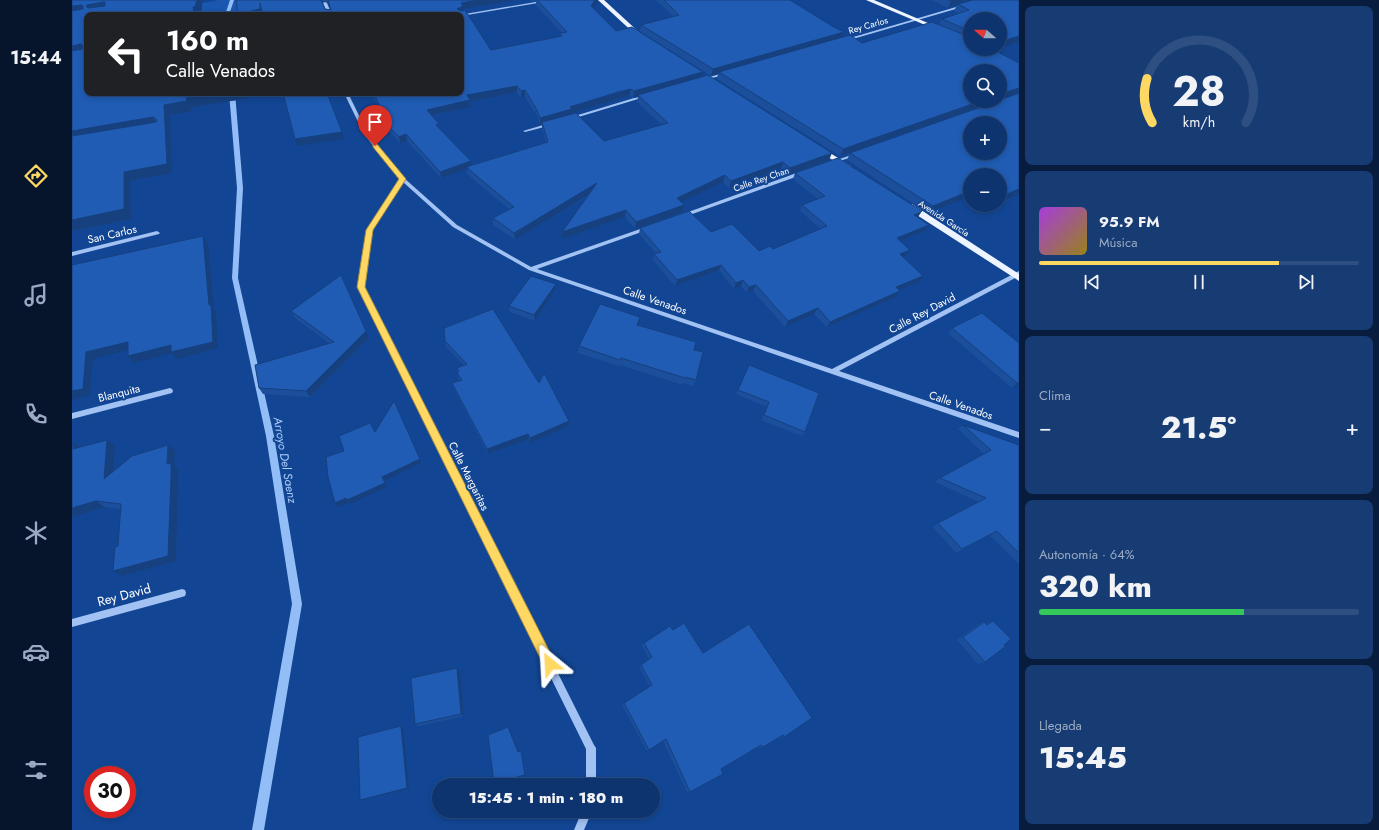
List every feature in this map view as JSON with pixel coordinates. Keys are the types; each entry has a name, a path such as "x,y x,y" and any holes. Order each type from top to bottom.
{"main road":[{"path":"601,0 635,32 648,41"},
{"path":"869,0 944,31"},
{"path":"702,77 709,78 716,82"},
{"path":"812,144 851,169"},
{"name":"Avenida García","path":"904,203 1018,275"}],"street":[{"path":"464,15 554,0"},
{"path":"325,3 329,12"},
{"name":"Rey Carlos","path":"843,40 970,4"},
{"path":"709,78 731,72"},
{"name":"Calle Venados","path":"347,96 366,134 402,179 455,226 531,269 1019,435"},
{"path":"564,120 648,96"},
{"path":"526,131 556,122"},
{"path":"831,163 860,153"},
{"name":"Calle Rey Chan","path":"674,219 808,171"},
{"name":"Calle Margaritas","path":"402,179 370,230 361,287 591,748 591,778"},
{"path":"531,269 651,227"},
{"name":"San Carlos","path":"72,254 157,233"},
{"name":"Calle Rey David","path":"834,371 1018,275"},
{"name":"Blanquita","path":"72,416 170,391"},
{"name":"Rey David","path":"72,623 182,593"},
{"path":"579,830 584,818"}],"shaded area":[{"path":"219,0 248,0 247,12 202,12 202,3"}],"building":[{"path":"72,0 197,0 195,7 193,7 194,12 84,12 84,96 198,96 186,98 187,101 164,105 167,164 124,172 124,209 72,220 72,136 156,122 157,120 153,117 72,131 72,51 82,49 83,46 81,44 72,46 72,11 83,9 82,5 72,6","holes":["103,2 105,2 105,6 88,8 86,6"]},
{"path":"236,0 321,0 325,9 331,10 328,0 479,0 461,3 463,6 457,9 461,11 465,10 491,50 562,36 560,33 567,32 537,0 595,0 591,6 616,31 632,27 703,72 634,91 631,89 618,92 570,107 572,109 540,118 525,90 521,91 517,86 467,95 470,100 427,110 439,124 436,125 471,161 440,172 406,134 399,137 387,125 375,96 464,96 464,12 262,12 260,3 260,9 247,12 238,12"},
{"path":"664,0 790,0 844,32 713,69 641,25 679,15"},
{"path":"973,0 1019,0 1019,36 1007,40 1007,12 963,12 969,10 958,4"},
{"path":"963,12 963,28 942,19"},
{"path":"932,22 963,34 963,56 1006,56 1019,63 1019,88 1007,92 1007,64 963,64 963,107 843,149 719,72 850,35 862,43"},
{"path":"708,75 832,153 790,168 783,162 731,181 725,175 677,198 684,205 636,222 626,210 562,232 597,183 514,233 493,218 514,207 466,167 548,142 542,122 576,113 604,141 668,123 638,95"},
{"path":"1019,93 1019,189 1007,194 1007,168 963,168 963,194 933,206 850,153 978,108 1007,108 1007,97"},
{"path":"284,96 328,96 342,132 295,139"},
{"path":"838,158 922,211 914,215 929,225 897,238 910,250 900,254 923,276 896,287 900,291 830,322 818,308 788,321 756,285 749,287 743,280 736,283 721,265 677,280 654,254 661,252 640,228 689,211 711,232 732,224 759,251 770,246 773,249 827,226 802,205 825,196 795,173"},
{"path":"203,236 209,305 211,305 213,342 171,352 171,345 128,356 128,342 86,352 83,389 72,391 72,265"},
{"path":"341,275 366,331 306,391 259,388 255,365 334,342 291,311"},
{"path":"531,276 556,284 534,315 509,306"},
{"path":"600,304 640,317 637,325 696,342 694,350 703,352 696,380 621,358 620,360 579,346"},
{"path":"493,309 539,383 544,373 569,421 530,438 528,434 487,449 452,383 462,380 457,373 459,372 457,368 467,364 445,341 444,328"},
{"path":"982,313 1019,343 1019,383 1017,383 952,328"},
{"path":"749,365 819,393 805,432 764,415 769,402 738,390"},
{"path":"394,401 420,459 382,477 385,483 347,500 346,498 335,503 328,477 326,457 344,451 339,436 370,423 375,432"},
{"path":"963,425 1019,445 1019,553 997,531 962,549 938,523 986,498 940,478 991,450"},
{"path":"107,440 104,479 132,456 168,445 167,464 171,463 168,556 113,571 115,547 118,546 121,504 96,501 72,508 72,443 73,449"},
{"path":"993,621 1011,639 1004,645 1006,646 985,662 963,637 984,622 987,625"},
{"path":"684,623 703,653 749,624 812,718 784,737 783,735 763,747 761,745 721,769 723,774 690,792 666,739 649,750 624,703 652,685 641,665 652,657 644,643 670,626 673,630"},
{"path":"457,668 461,714 415,724 411,678"},
{"path":"401,726 407,788 360,800 358,737"},
{"path":"508,727 518,752 521,751 525,775 513,778 493,778 488,735"}],"waterway":[{"name":"Arroyo Del Saenz","path":"228,12 232,0"},
{"name":"Arroyo Del Saenz","path":"232,96 240,188 235,278 270,436 297,604 258,830"}],"route":[{"path":"375,146 402,179 370,230 361,287 550,664"}]}
